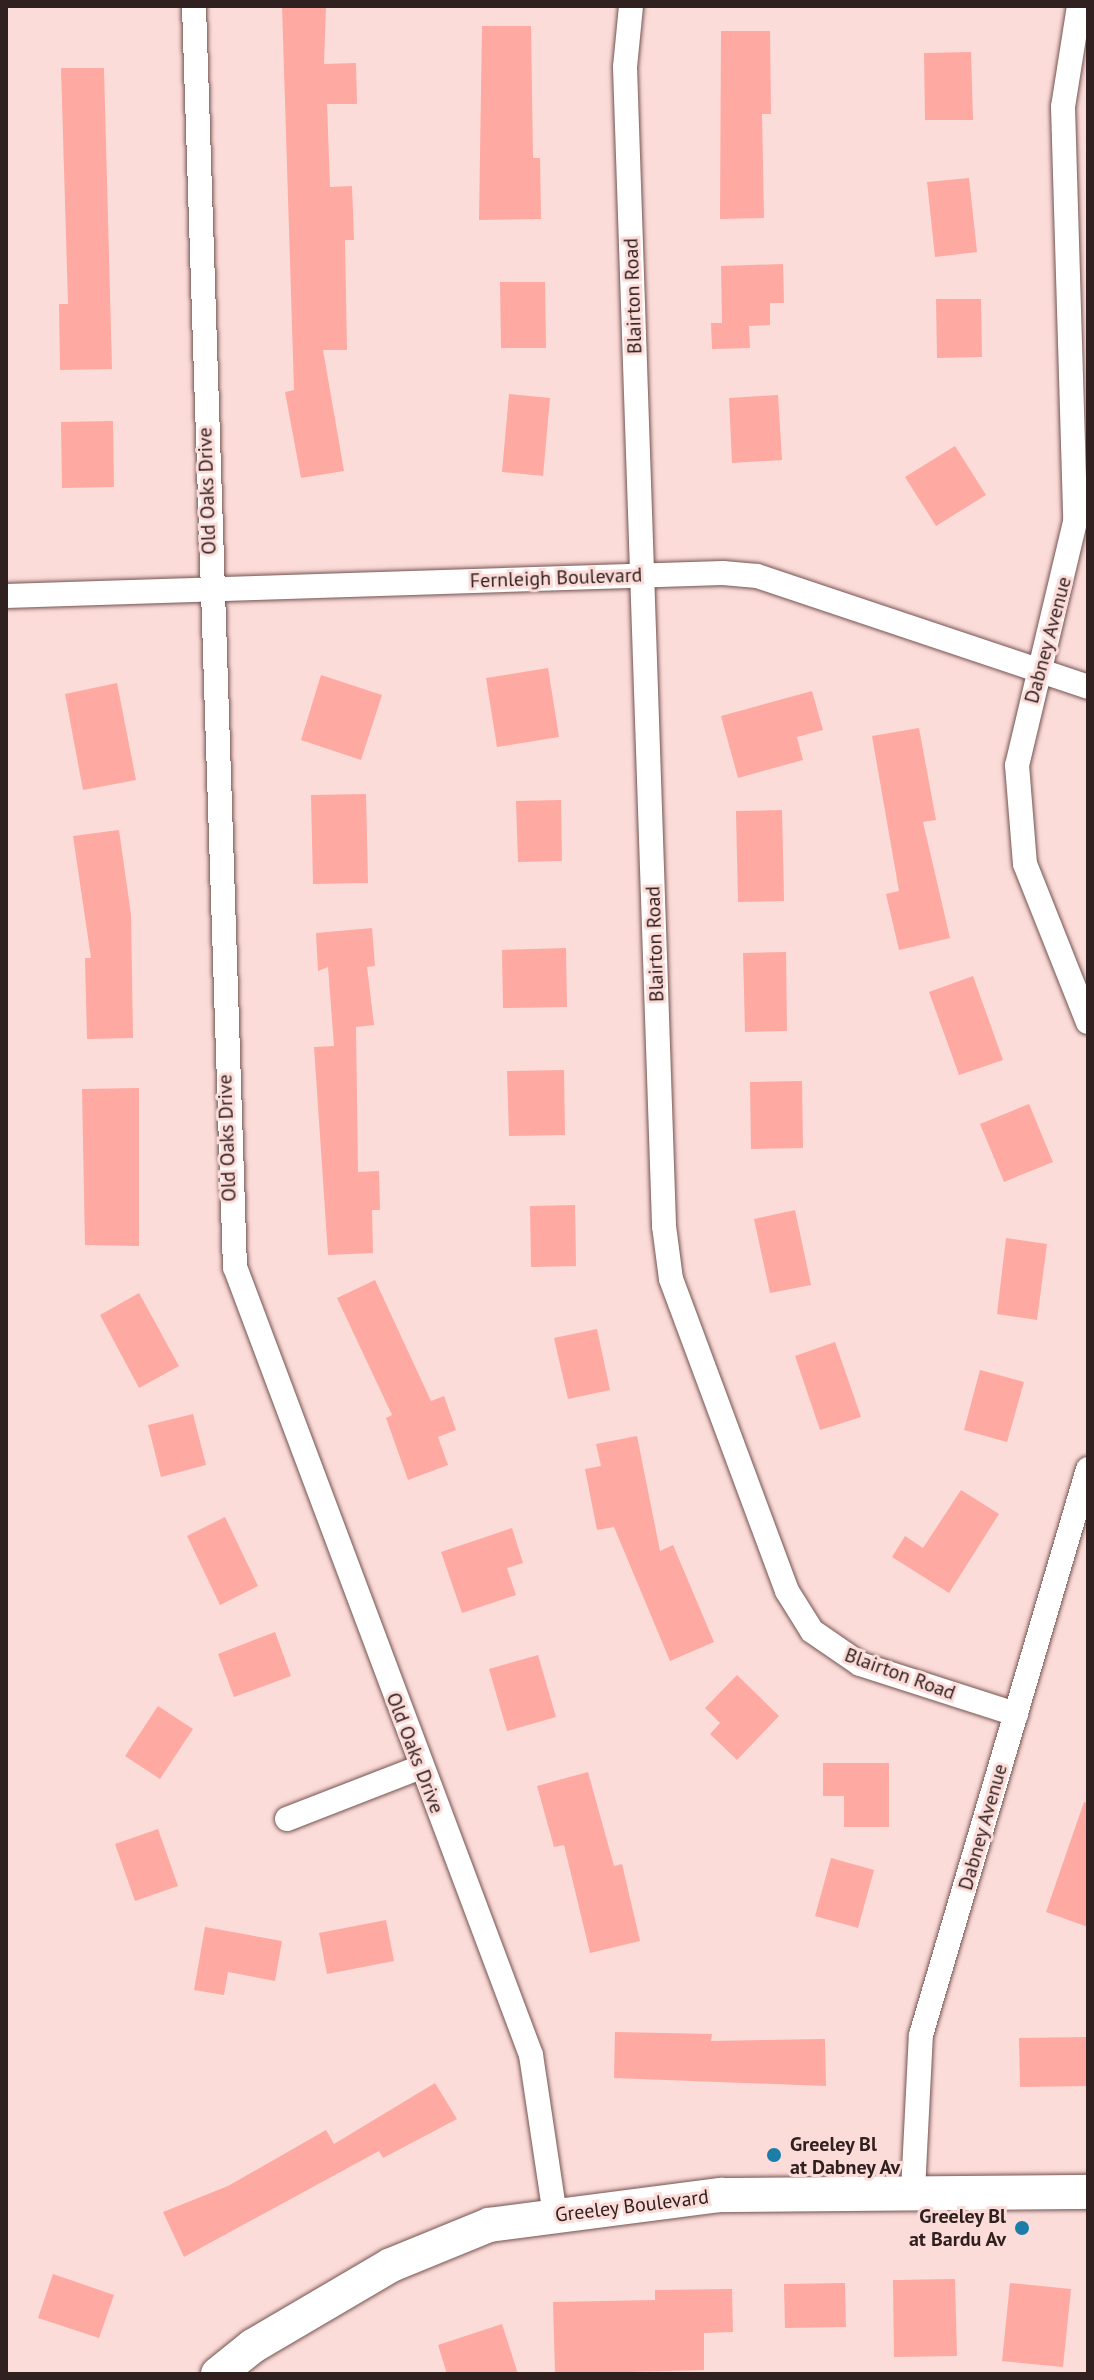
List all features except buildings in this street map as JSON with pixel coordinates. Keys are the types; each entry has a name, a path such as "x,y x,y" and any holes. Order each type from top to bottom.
{"street":[{"name":"Old Oaks Drive","path":"194,6 235,1267 531,2055 555,2215"},
{"name":"Blairton Road","path":"631,6 625,67 664,1226 683,1325 787,1591 812,1631 860,1664 1016,1714"},
{"name":"Dabney Avenue","path":"1079,6 1063,107 1078,302 1075,522 1068,569 1037,670 1017,765 1025,864 1088,1022"},
{"name":"Fernleigh Boulevard","path":"6,596 642,576 757,576 1088,687"},
{"name":"Dabney Avenue","path":"913,2191 921,2035 1088,1469"},
{"path":"287,1819 421,1767"},
{"name":"Greeley Boulevard","path":"218,2374 253,2346 432,2244 489,2225 721,2195 913,2191 1088,2192"}],"place":[{"name":"Greeley Bl at Dabney Av","path":"774,2155"},
{"name":"Greeley Bl at Bardu Av","path":"1022,2228"}]}
